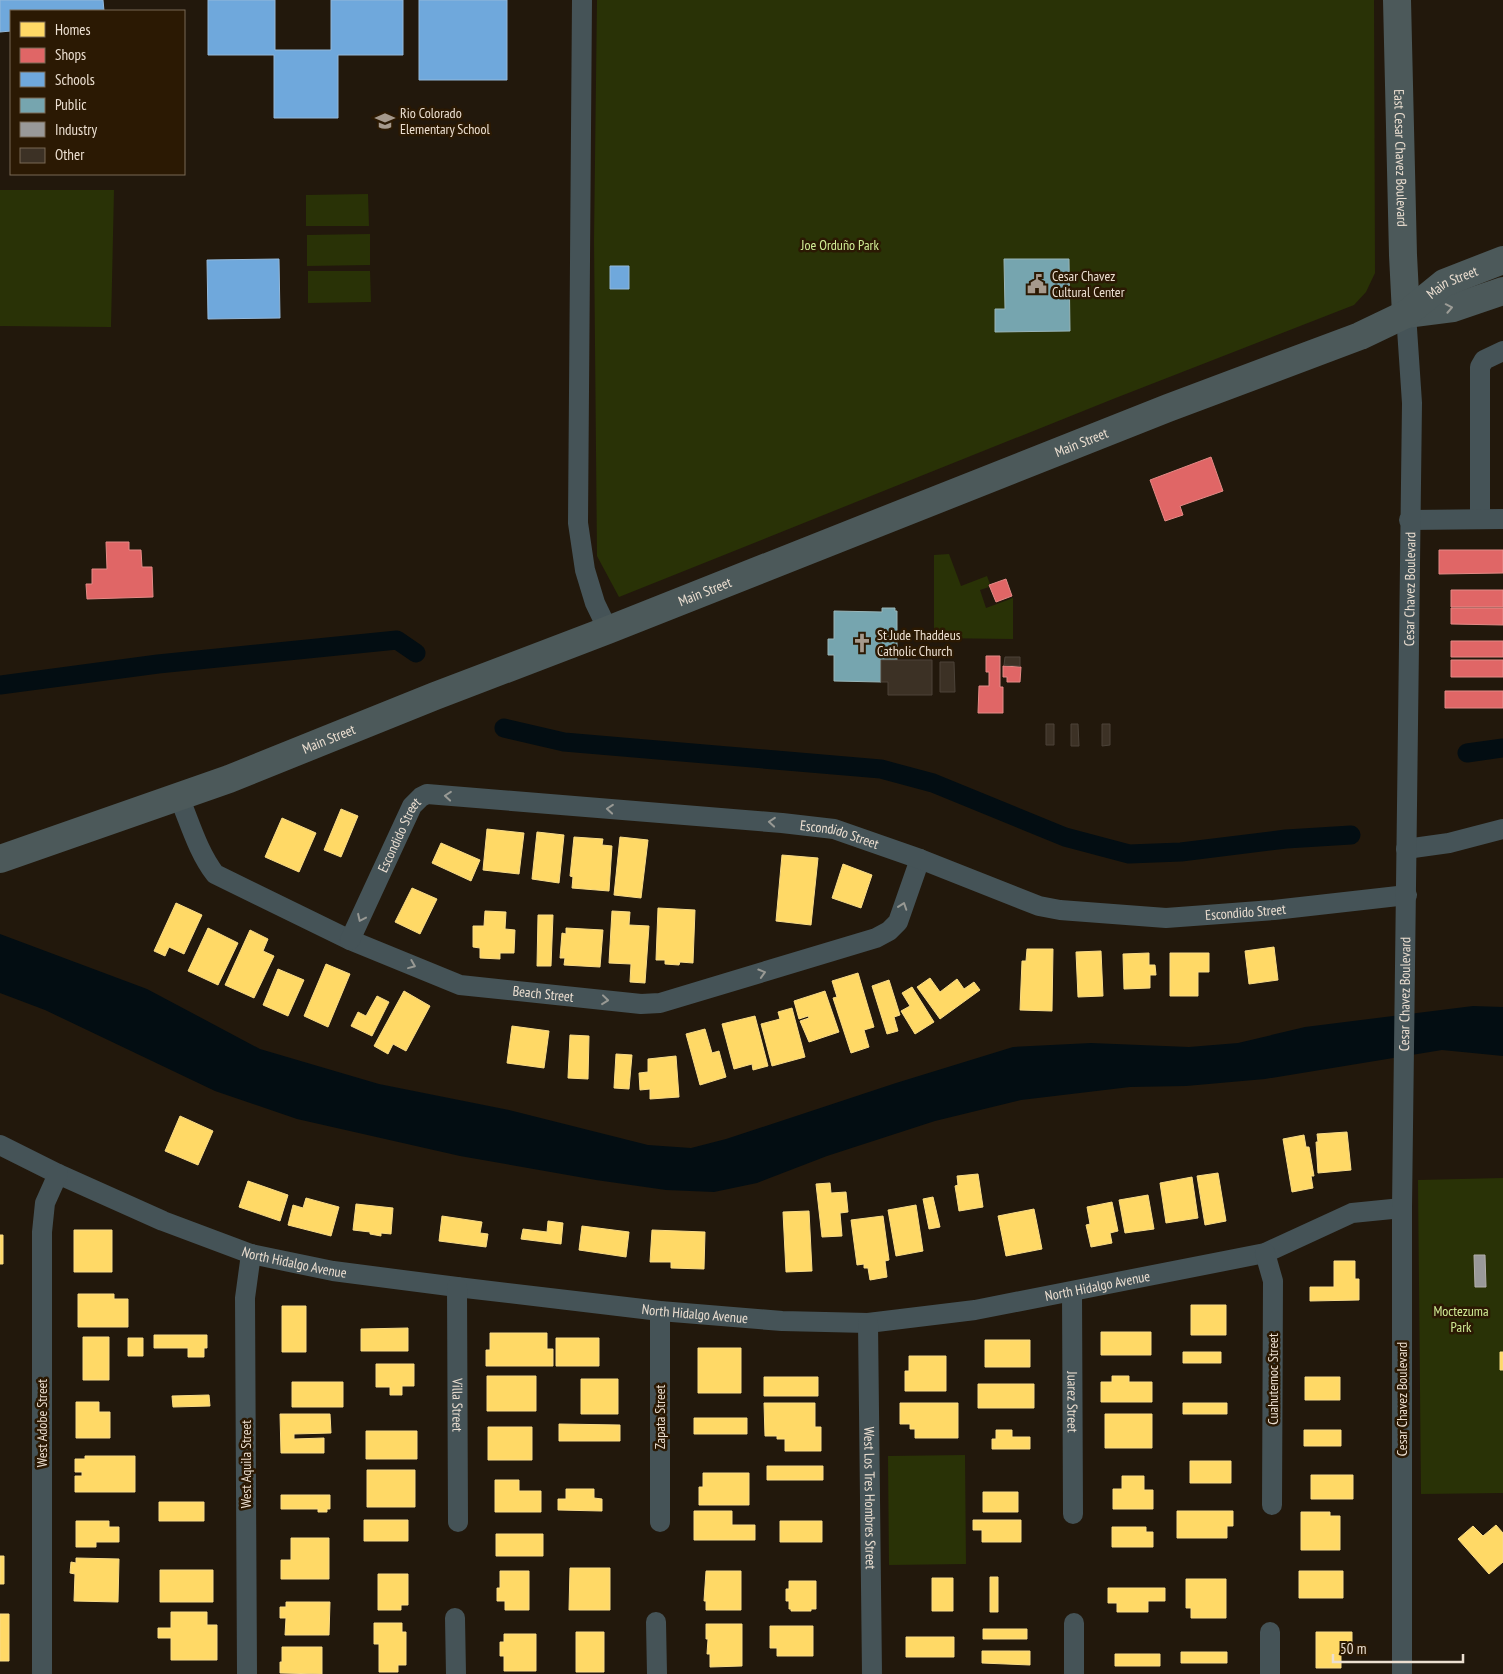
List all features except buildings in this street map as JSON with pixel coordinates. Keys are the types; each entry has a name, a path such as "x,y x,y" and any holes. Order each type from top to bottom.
{"highway":[{"name":"East Cesar Chavez Boulevard","path":"1397,0 1406,314"},
{"name":"Main Street","path":"0,859 229,779 1168,408 1360,336 1406,314 1444,283 1503,260"},
{"name":"Main Street","path":"1406,314 1453,308 1503,291"}],"street":[{"path":"582,0 578,523 584,570 595,603 608,630"},
{"name":"Cesar Chavez Boulevard","path":"1402,1674 1402,1208 1407,895 1409,520 1412,403 1406,314"},
{"path":"1480,519 1480,367 1484,360 1503,352"},
{"path":"1409,520 1503,519"},
{"name":"Escondido Street","path":"350,940 412,806 427,794 782,823 834,829 920,859 1039,906 1060,910 1166,918 1274,910 1407,895"},
{"name":"Beach Street","path":"179,797 208,865 215,874 350,940 460,984 641,1004 660,1003 876,938 889,931 898,922 920,859"},
{"path":"1406,850 1449,843 1503,830"},
{"name":"North Hidalgo Avenue","path":"0,1145 58,1174 163,1221 251,1254 333,1270 457,1287 660,1312 782,1321 868,1323 975,1310 1265,1253 1352,1213 1402,1208"},
{"name":"West Adobe Street","path":"42,1674 42,1232 45,1203 58,1174"},
{"name":"Cuahutemoc Street","path":"1265,1253 1273,1281 1272,1505"},
{"name":"West Aquila Street","path":"247,1674 245,1298 251,1254"},
{"name":"Villa Street","path":"457,1287 458,1522"},
{"name":"Juarez Street","path":"1072,1292 1073,1514"},
{"name":"Zapata Street","path":"660,1312 660,1522"},
{"name":"West Los Tres Hombres Street","path":"868,1323 872,1674"},
{"path":"455,1618 456,1674"},
{"path":"656,1622 657,1674"},
{"path":"1074,1623 1074,1674"},
{"path":"1270,1632 1270,1674"}],"green space":[{"name":"Joe Orduño Park","path":"597,0 1374,0 1375,273 1366,292 1354,305 1113,399 619,597 597,556 594,240"},
{"path":"0,190 114,190 111,327 0,326"},
{"path":"368,194 369,226 306,226 306,195"},
{"path":"370,234 370,265 307,266 307,235"},
{"path":"308,271 370,271 371,302 308,303"},
{"path":"949,554 961,586 987,576 990,584 988,585 989,587 980,590 986,608 1013,598 1013,639 934,638 934,555"},
{"name":"Moctezuma Park","path":"1503,1178 1503,1493 1421,1494 1418,1180"},
{"path":"965,1455 966,1564 889,1565 888,1456"}],"shaded area":[{"path":"0,934 147,989 260,1049 379,1084 509,1110 648,1145 691,1148 726,1139 1013,1047 1091,1043 1189,1047 1238,1043 1305,1027 1473,1006 1503,1007 1503,1056 1442,1050 1265,1079 1186,1086 1130,1087 1021,1100 935,1121 827,1156 757,1183 714,1192 666,1190 596,1180 460,1156 297,1119 215,1091 45,1010 0,993"}],"waterway":[{"path":"0,685 158,664 397,640 416,653"},
{"path":"504,728 564,742 881,769 933,783 1065,837 1129,854 1181,852 1286,839 1351,835"},
{"path":"1467,753 1503,748"}],"place":[{"name":"Rio Colorado Elementary School","path":"385,121"},
{"name":"Cesar Chavez Cultural Center","path":"1037,284"},
{"name":"St Jude Thaddeus Catholic Church","path":"862,643"}]}
